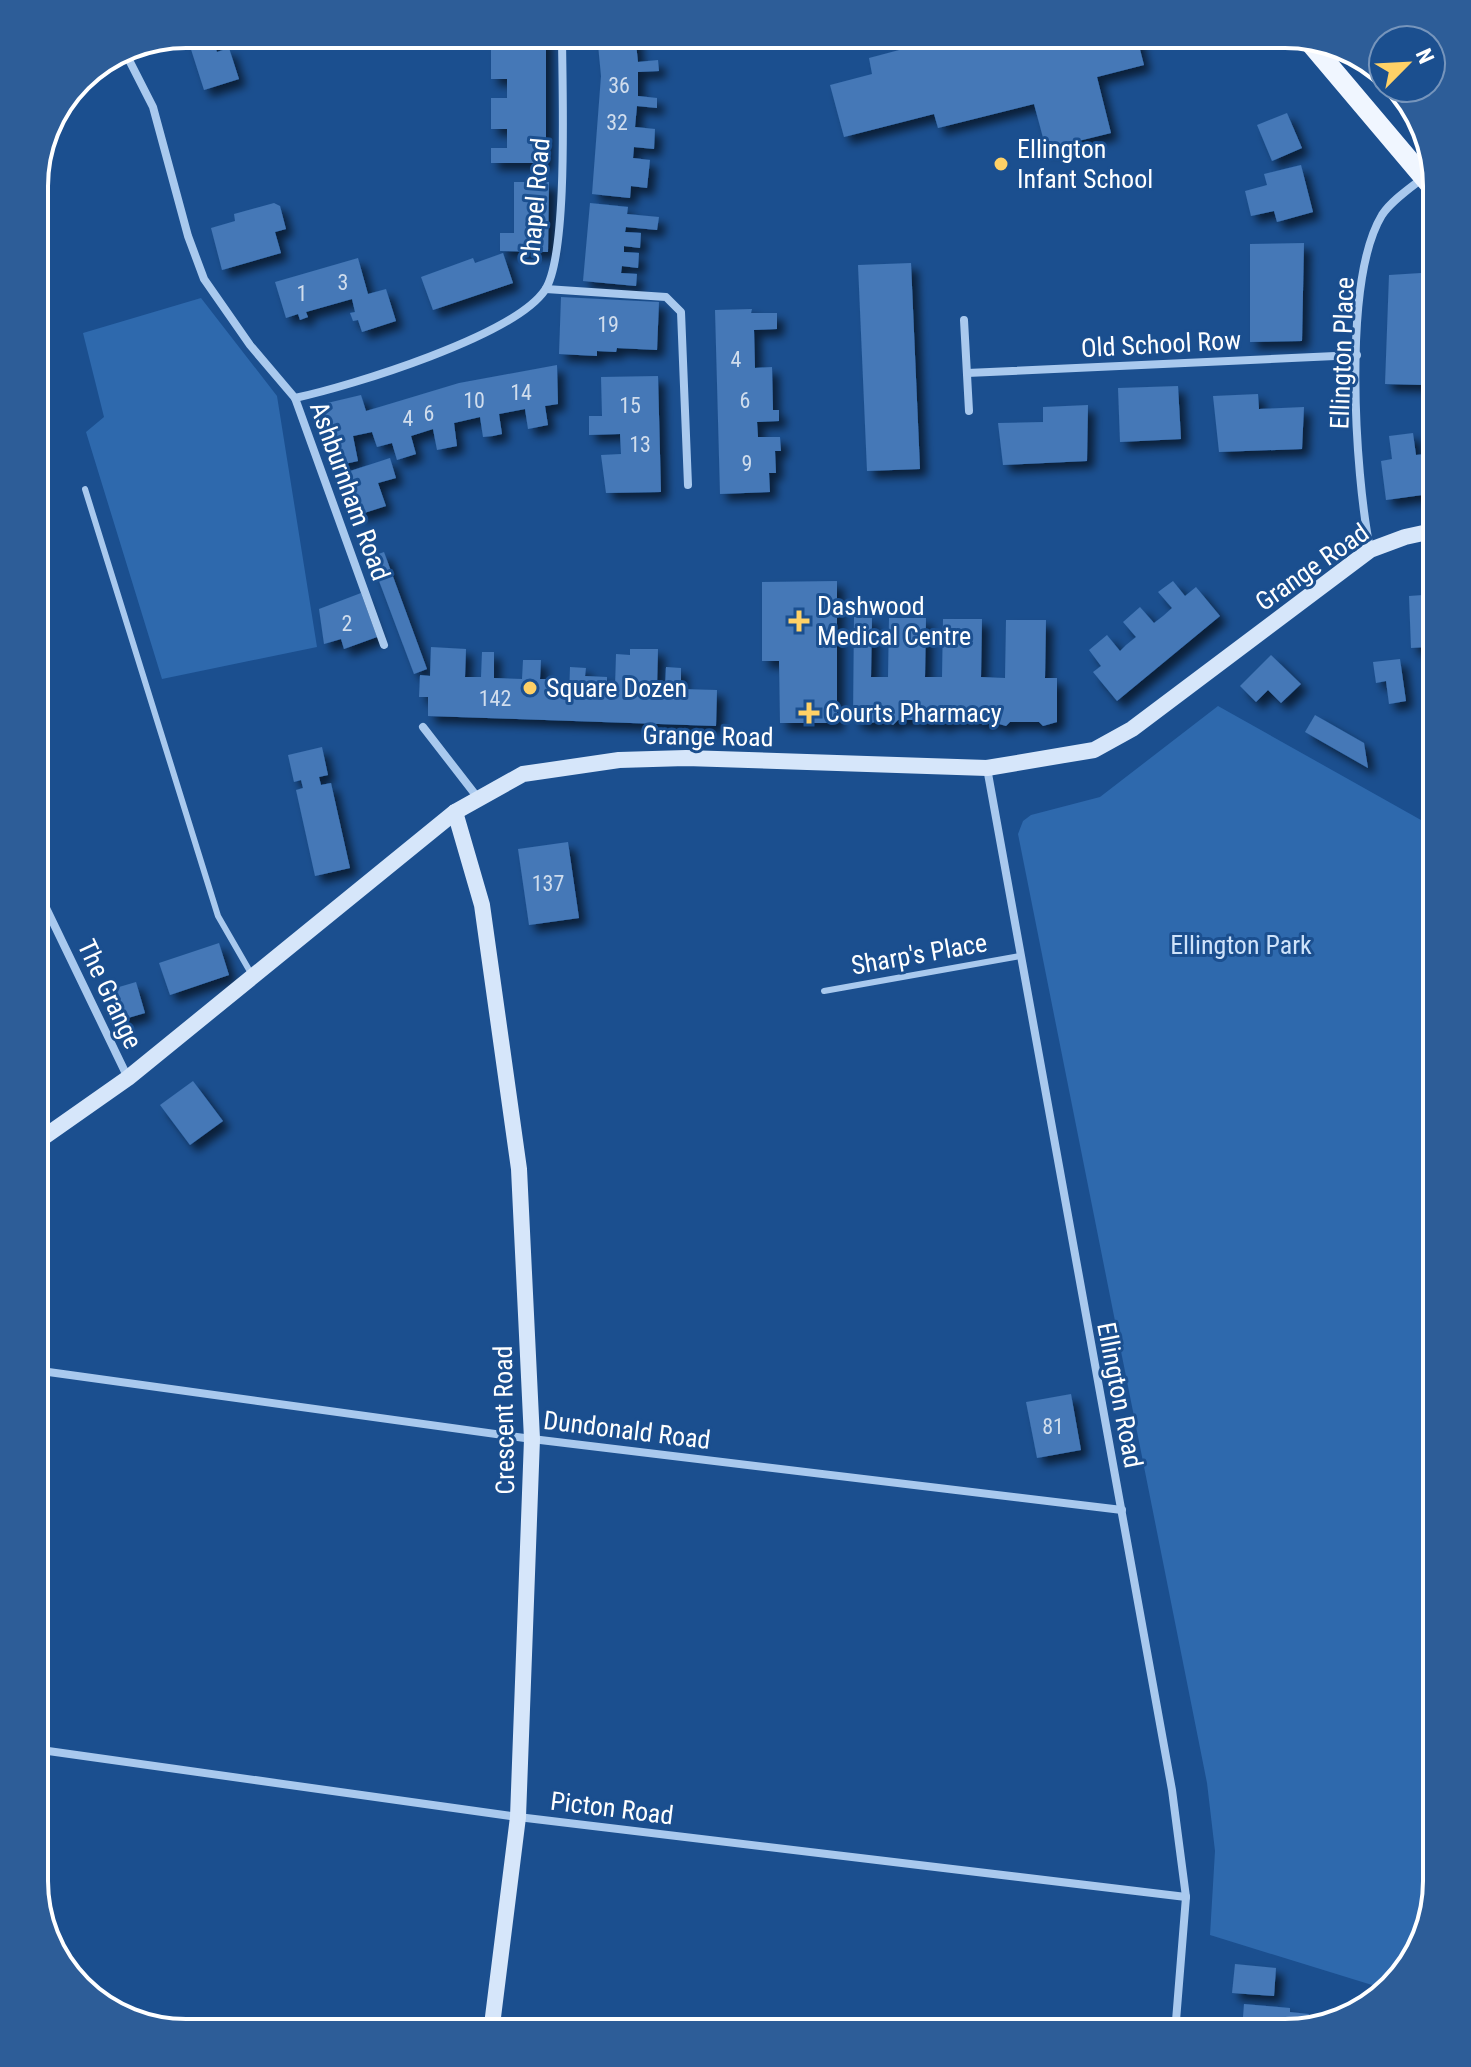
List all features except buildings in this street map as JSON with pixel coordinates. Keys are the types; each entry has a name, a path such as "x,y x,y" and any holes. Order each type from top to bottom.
{"main road":[{"path":"1318,52 1422,176"}],"street":[{"name":"Chapel Road","path":"295,398 337,389 481,334 521,312 546,289 558,239 562,48"},
{"name":"Ashburnham Road","path":"129,60 153,107 188,236 204,279 250,345 295,398 384,645"},
{"name":"Ellington Place","path":"1370,550 1360,501 1357,355 1363,269 1383,213 1423,189"},
{"path":"546,289 666,297 681,312 688,485"},
{"path":"964,320 969,411"},
{"name":"Old School Row","path":"967,373 1357,355"},
{"name":"Grange Road","path":"48,1134 128,1078 455,812 523,774 619,760 987,768 1094,750 1132,729 1370,550 1423,533"},
{"path":"423,727 479,799"},
{"name":"Ellington Road","path":"987,768 1172,1790 1186,1897 1176,2019"},
{"name":"Crescent Road","path":"455,812 482,905 519,1169 532,1439 518,1817 493,2019"},
{"name":"The Grange","path":"48,912 128,1078"},
{"name":"Dundonald Road","path":"48,1372 532,1439 1122,1510"},
{"name":"Picton Road","path":"48,1751 518,1817 1186,1897"}],"lane":[{"path":"85,489 218,916 252,975"},
{"name":"Sharp's Place","path":"824,991 1020,956"}],"green space":[{"path":"201,298 277,396 317,647 162,679 86,432 104,417 83,333"},
{"name":"Ellington Park","path":"1218,706 1423,821 1423,1882 1413,1934 1395,1965 1375,1986 1210,1935 1215,1851 1207,1783 1018,834 1023,821 1031,815 1100,797"}],"place":[{"name":"Ellington Infant School","path":"1001,164"},
{"name":"Dashwood Medical Centre","path":"799,621"},
{"name":"Square Dozen","path":"530,688"},
{"name":"Courts Pharmacy","path":"809,713"}]}
